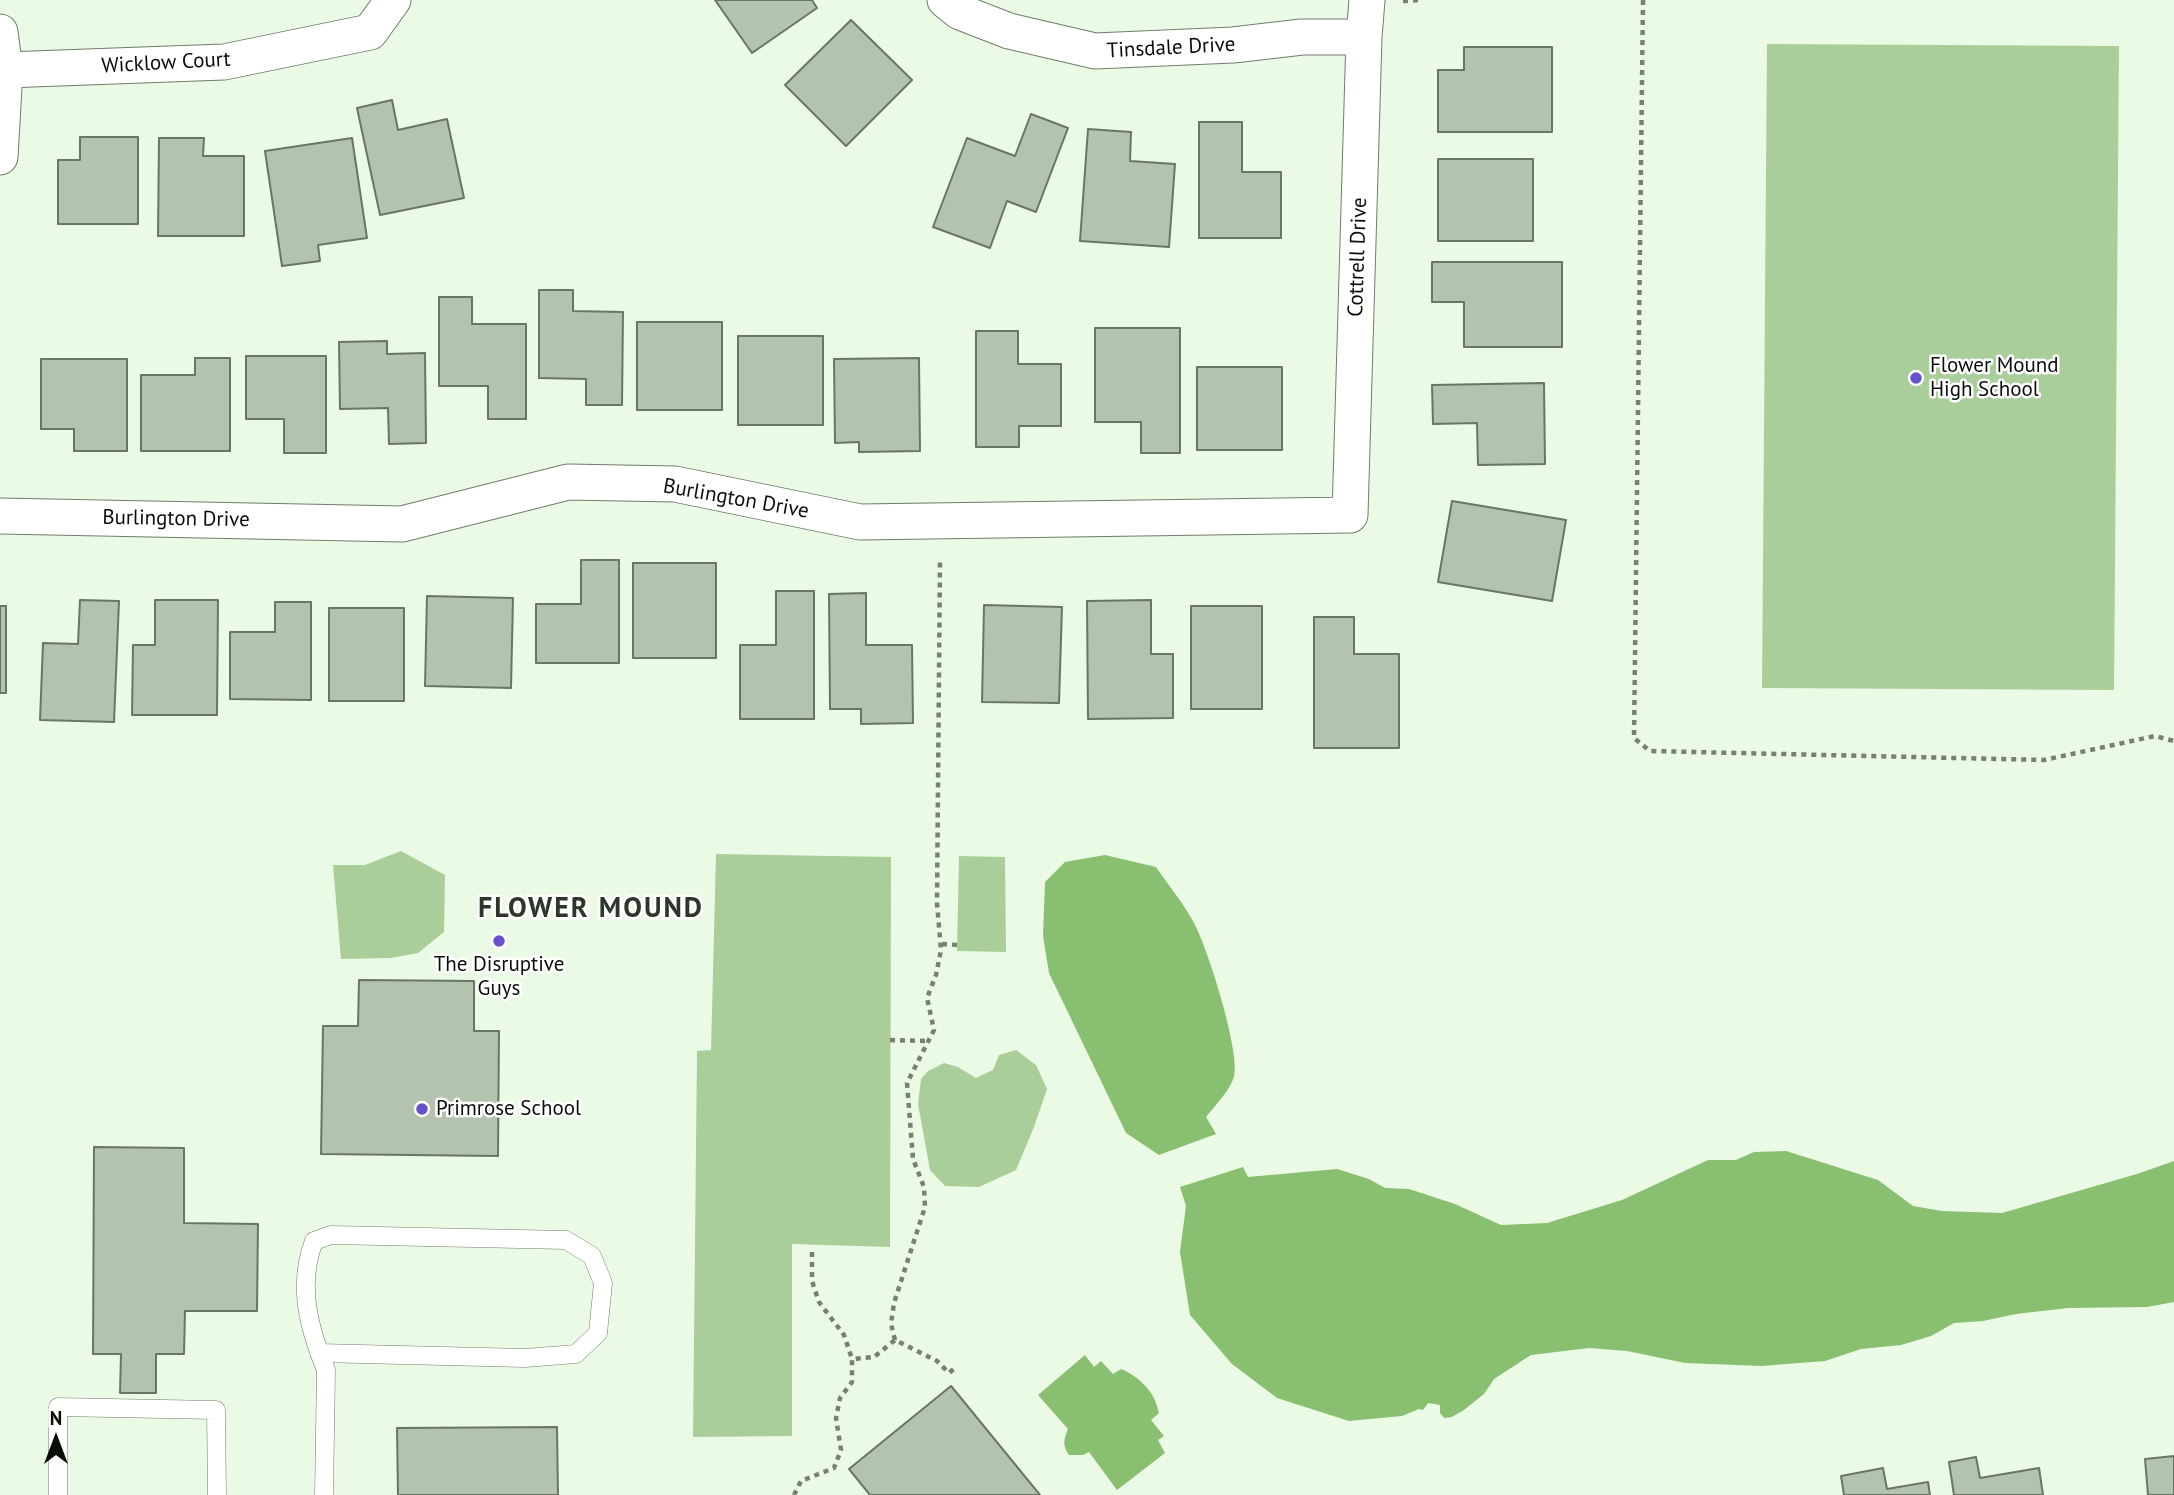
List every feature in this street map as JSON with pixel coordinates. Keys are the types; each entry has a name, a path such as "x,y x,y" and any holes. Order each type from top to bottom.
{"street":[{"name":"Wicklow Court","path":"5,70 225,62 370,32 393,0"},
{"name":"Tinsdale Drive","path":"945,0 960,12 1009,31 1095,51 1233,45 1303,37 1364,37"},
{"name":"Cottrell Drive","path":"1350,515 1367,0"},
{"path":"0,32 5,70 0,157"},
{"name":"Burlington Drive","path":"0,516 401,524 568,482 675,484 860,522 1350,515"}],"lane":[{"path":"319,1353 525,1359 576,1354 598,1333 603,1283 592,1256 566,1240 331,1235 314,1241 309,1254 305,1299 313,1337 319,1353 326,1370 324,1495"},
{"path":"58,1495 58,1407 216,1410 217,1495"}],"path":[{"path":"1643,0 1634,738 1650,751 2044,760 2155,736 2174,741"},
{"path":"940,558 937,904 942,944 936,975 927,998 934,1030 906,1083 913,1159 924,1187 925,1207 894,1303 891,1324 895,1340 937,1361 949,1373 956,1367"},
{"path":"942,944 958,945"},
{"path":"890,1040 928,1041"},
{"path":"794,1495 802,1481 834,1468 841,1450 836,1418 840,1398 852,1382 852,1359 844,1335 819,1302 812,1282 813,1252"},
{"path":"852,1359 874,1357 895,1340"}],"shaded area":[{"path":"1767,44 2119,46 2114,690 1762,688"},
{"path":"401,851 445,875 444,932 418,953 391,958 341,959 333,865 365,865"},
{"path":"716,854 891,857 890,1247 792,1244 792,1436 693,1437 697,1051 711,1050"},
{"path":"1105,855 1156,867 1182,903 1208,956 1233,1047 1234,1077 1226,1093 1206,1117 1216,1134 1159,1155 1126,1133 1049,973 1043,936 1045,882 1065,862"},
{"path":"959,856 1005,857 1006,952 957,951"},
{"path":"1016,1050 1036,1065 1047,1089 1016,1170 979,1187 945,1186 930,1170 918,1104 921,1079 928,1071 944,1063 958,1067 976,1078 993,1070 999,1055"},
{"path":"1786,1151 1878,1180 1913,1206 1942,1211 2002,1213 2174,1161 2174,1302 2147,1307 2068,1308 1954,1323 1931,1336 1901,1345 1861,1349 1825,1361 1761,1366 1685,1363 1627,1351 1589,1348 1531,1355 1494,1379 1484,1394 1452,1417 1444,1418 1440,1413 1440,1405 1428,1403 1423,1410 1402,1416 1349,1421 1277,1398 1232,1364 1190,1315 1180,1252 1186,1206 1180,1187 1243,1167 1248,1177 1337,1169 1369,1179 1385,1188 1409,1189 1455,1204 1501,1225 1547,1223 1622,1200 1708,1160 1736,1160 1754,1152"},
{"path":"1085,1355 1094,1367 1101,1361 1113,1374 1121,1369 1134,1376 1150,1392 1159,1413 1151,1420 1164,1436 1158,1440 1165,1453 1117,1490 1089,1452 1069,1455 1064,1442 1068,1429 1038,1395"}],"building":[{"path":"715,0 812,0 817,8 752,53"},
{"path":"851,20 912,80 846,146 785,85"},
{"path":"1464,47 1552,47 1552,132 1438,132 1438,70 1464,70"},
{"path":"392,100 398,130 447,119 464,198 380,215 357,108"},
{"path":"1031,114 1068,128 1036,212 1007,201 990,248 933,227 967,138 1015,156"},
{"path":"1199,122 1242,122 1242,172 1281,172 1281,238 1199,238"},
{"path":"1088,129 1131,132 1130,161 1175,164 1169,247 1080,241"},
{"path":"80,137 138,137 138,224 58,224 58,160 80,160"},
{"path":"159,138 204,138 203,156 244,156 244,236 158,236"},
{"path":"352,138 367,238 318,245 320,261 282,266 265,151"},
{"path":"1438,159 1533,159 1533,241 1438,241"},
{"path":"1432,262 1562,262 1562,347 1464,347 1464,302 1432,302"},
{"path":"539,290 573,290 573,311 623,312 622,405 586,405 586,379 539,378"},
{"path":"439,297 472,297 472,324 526,324 526,419 488,419 488,386 439,386"},
{"path":"637,322 722,322 722,410 637,410"},
{"path":"1095,328 1180,328 1180,453 1141,453 1141,422 1095,422"},
{"path":"976,331 1018,331 1018,364 1061,364 1061,426 1019,426 1019,447 976,447"},
{"path":"738,336 823,336 823,425 738,425"},
{"path":"387,341 387,354 425,353 426,443 389,444 388,408 340,409 339,342"},
{"path":"246,356 326,356 326,453 284,453 284,419 246,419"},
{"path":"195,358 230,358 230,451 141,451 141,375 195,375"},
{"path":"919,358 920,451 859,452 859,442 835,443 834,359"},
{"path":"41,359 127,359 127,451 74,451 74,429 41,429"},
{"path":"1197,367 1282,367 1282,450 1197,450"},
{"path":"1544,383 1545,464 1478,465 1477,423 1433,424 1432,385"},
{"path":"1452,501 1566,520 1552,601 1438,582"},
{"path":"581,560 619,560 619,663 536,663 536,604 581,604"},
{"path":"633,563 716,563 716,658 633,658"},
{"path":"776,591 814,591 814,719 740,719 740,645 776,645"},
{"path":"866,593 866,645 912,645 913,723 861,724 861,709 830,709 829,594"},
{"path":"427,596 513,598 511,688 425,686"},
{"path":"80,600 119,601 114,722 40,720 43,643 78,644"},
{"path":"155,600 218,600 217,715 132,715 133,645 155,645"},
{"path":"1151,600 1151,654 1173,654 1173,718 1088,719 1087,601"},
{"path":"275,602 311,602 311,700 230,699 230,632 275,632"},
{"path":"984,605 1062,607 1059,703 982,702"},
{"path":"0,606 6,606 6,693 0,693"},
{"path":"1191,606 1262,606 1262,709 1191,709"},
{"path":"329,608 404,608 404,701 329,701"},
{"path":"1314,617 1354,617 1354,654 1399,654 1399,748 1314,748"},
{"path":"359,980 474,981 474,1031 499,1031 498,1156 321,1154 323,1026 358,1026"},
{"path":"94,1147 184,1148 184,1223 258,1224 257,1311 185,1311 184,1354 156,1354 156,1393 120,1393 121,1354 93,1354"},
{"path":"951,1386 1040,1495 870,1495 849,1469"},
{"path":"557,1427 558,1495 398,1495 397,1428"},
{"path":"2174,1456 2174,1495 2148,1495 2145,1459"},
{"path":"1976,1457 1980,1478 2039,1468 2043,1495 1954,1495 1949,1462"},
{"path":"1883,1468 1887,1489 1928,1482 1930,1495 1844,1495 1841,1476"}],"place":[{"name":"Flower Mound High School","path":"1916,378"},
{"name":"The Disruptive Guys","path":"499,941"},
{"name":"Primrose School","path":"422,1109"}],"district":[{"name":"FLOWER MOUND","path":"591,909"}]}
